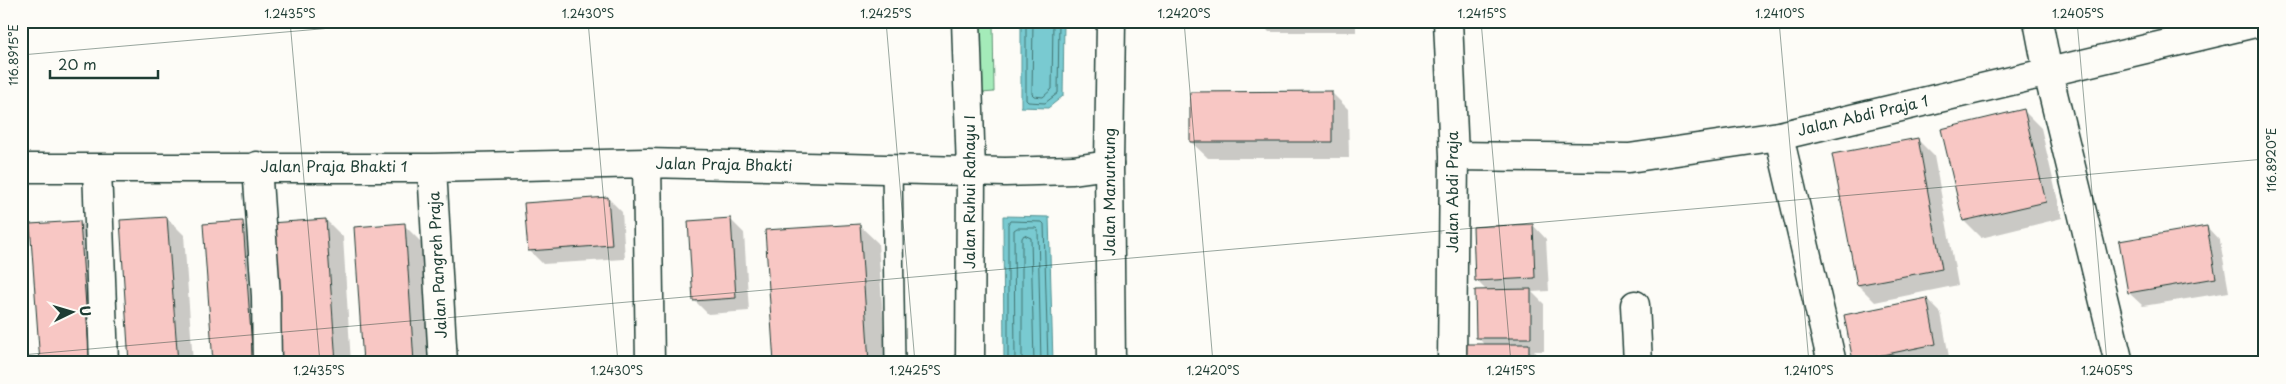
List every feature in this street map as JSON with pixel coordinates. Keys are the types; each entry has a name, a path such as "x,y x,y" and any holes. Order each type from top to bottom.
{"street":[{"name":"Jalan Ruhui Rahayu I","path":"966,21 972,171 970,363"},
{"name":"Jalan Manuntung","path":"1111,21 1109,165 1111,363"},
{"name":"Jalan Abdi Praja","path":"1448,21 1454,156 1452,363"},
{"path":"2038,21 2048,73 2119,363"},
{"name":"Jalan Abdi Praja 1","path":"1454,156 1629,158 1779,136 2264,21"},
{"path":"1779,136 1832,363"},
{"name":"Jalan Praja Bhakti","path":"650,363 647,163 1005,172 1073,170 1109,165"},
{"name":"Jalan Praja Bhakti 1","path":"21,168 257,166 432,168 647,163"},
{"path":"257,166 266,296 267,363"},
{"path":"97,168 104,363"},
{"name":"Jalan Pangreh Praja","path":"432,168 443,363"},
{"path":"1635,305 1638,363"}],"lane":[{"path":"892,169 895,363"}],"green space":[{"path":"968,21 993,21 994,92 969,94"}],"water":[{"path":"1021,21 1064,21 1063,96 1048,108 1021,107"},
{"path":"1003,216 1049,217 1053,363 1004,363"}],"building":[{"path":"1332,91 1332,142 1190,142 1190,92"},
{"path":"2024,109 2046,202 1963,221 1941,129"},
{"path":"1918,138 1942,269 1857,285 1832,154"},
{"path":"608,197 612,245 528,251 524,203"},
{"path":"167,217 178,363 129,363 120,220"},
{"path":"731,218 736,298 693,301 688,221"},
{"path":"326,219 336,363 280,363 270,223"},
{"path":"80,221 90,363 40,363 30,224"},
{"path":"243,221 253,363 213,363 203,224"},
{"path":"405,223 414,363 363,363 354,227"},
{"path":"860,224 869,363 774,363 765,230"},
{"path":"1533,224 1535,278 1475,281 1473,227"},
{"path":"2207,226 2216,278 2128,293 2119,241"},
{"path":"1531,289 1531,338 1476,338 1475,290"},
{"path":"1927,298 1936,344 1853,361 1844,315"},
{"path":"1461,344 1529,344 1529,363 1461,363"}]}
